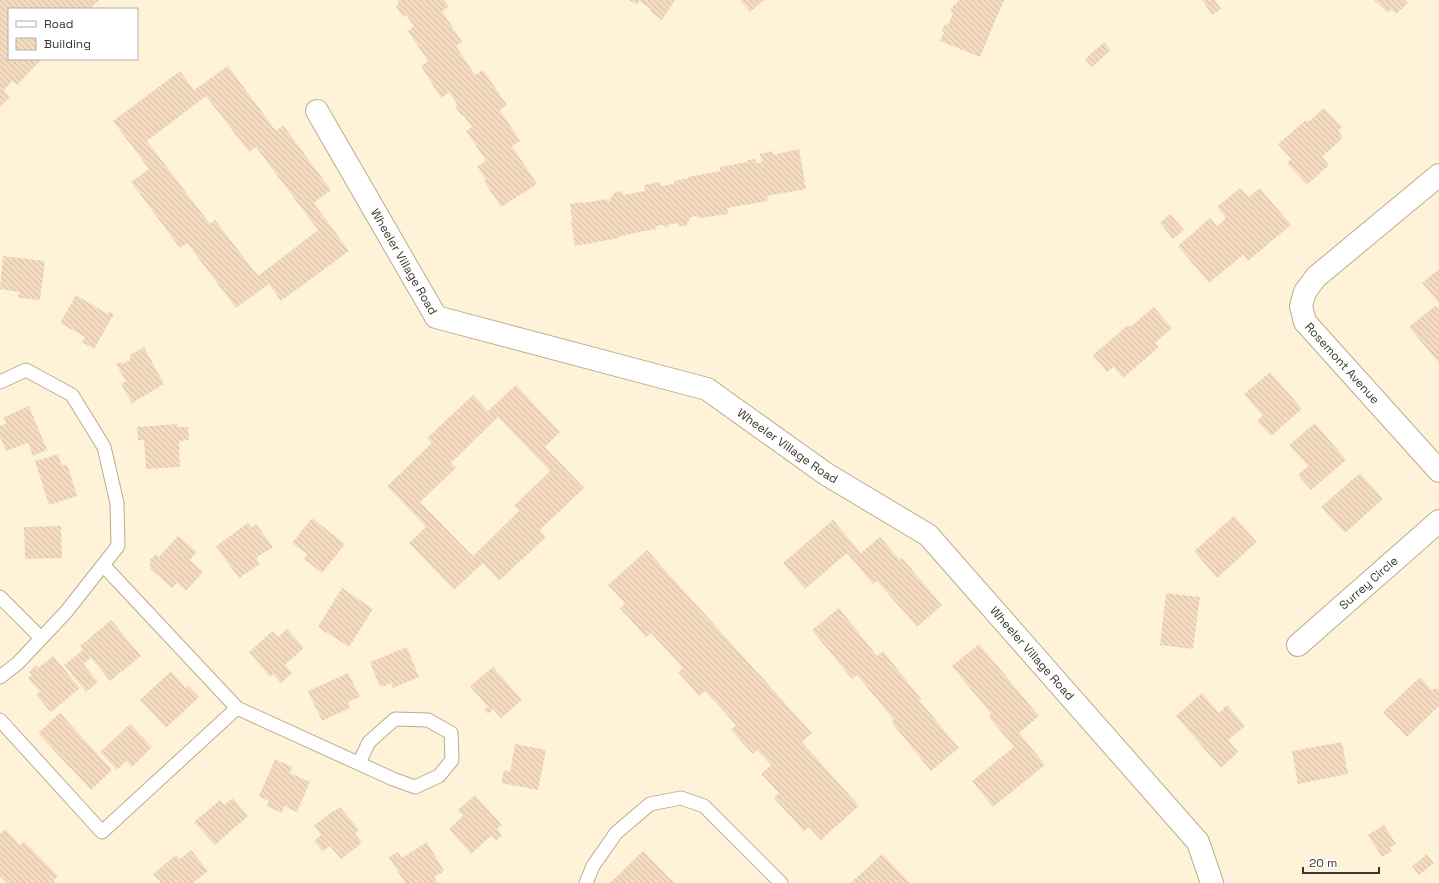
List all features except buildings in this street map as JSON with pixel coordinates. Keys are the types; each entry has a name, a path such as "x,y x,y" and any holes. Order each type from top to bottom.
{"street":[{"name":"Wheeler Village Road","path":"317,111 436,317 707,388 826,474 928,535 1198,842 1212,883"},
{"name":"Rosemont Avenue","path":"1439,175 1316,277 1305,292 1301,306 1305,322 1439,471"},
{"name":"Surrey Circle","path":"1298,645 1439,521"}],"lane":[{"path":"0,382 26,370 72,395 104,447 117,503 118,546 66,612 18,663 0,677"},
{"path":"103,565 237,708 393,779 415,787 439,776 452,760 451,733 428,720 394,719 370,742 358,763"},
{"path":"0,597 41,638"},
{"path":"0,720 102,832 237,708"},
{"path":"586,883 594,866 616,832 650,804 682,798 704,806 781,883"}]}
